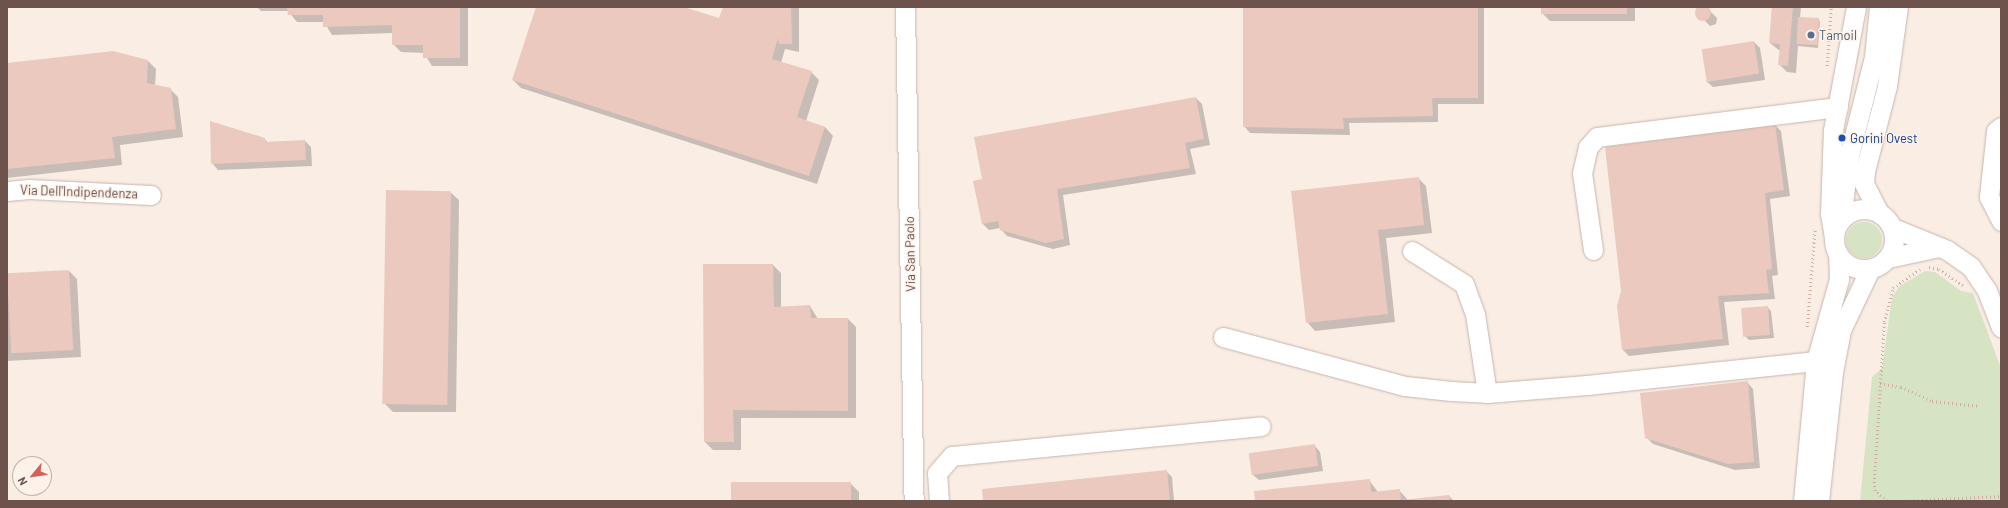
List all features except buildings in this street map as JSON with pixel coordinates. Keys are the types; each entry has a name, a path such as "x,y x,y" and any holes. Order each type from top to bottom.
{"street":[{"path":"1803,501 1816,362 1839,279 1830,197 1833,130 1856,7"},
{"path":"1898,7 1887,86 1865,171 1864,183 1879,213 1893,228 1960,257 1980,278 2001,327"},
{"path":"1836,246 1842,220 1849,156 1868,88 1879,8"},
{"name":"Via San Paolo","path":"906,11 914,501"},
{"path":"1593,250 1582,173 1588,147 1597,137 1838,106"},
{"path":"2001,127 1996,131 1989,197 2001,221"},
{"name":"Via Dell'Indipendenza","path":"7,191 29,189 151,195"},
{"path":"1842,220 1861,209 1879,213"},
{"path":"1888,258 1895,241 1893,228"},
{"path":"1836,246 1854,268 1870,269"},
{"path":"1819,501 1833,372 1841,330 1870,269 1888,258 1939,247"},
{"path":"1412,251 1464,284 1475,314 1487,393"},
{"path":"1223,337 1405,386 1487,393 1816,362"},
{"path":"938,501 937,473 952,456 1261,426"}],"path":[{"path":"1827,68 1831,7"},
{"path":"1807,332 1815,222"},
{"path":"1887,501 1875,491 1874,483 1884,322 1893,288 1910,274 1930,267 1964,285 1980,278"},
{"path":"1880,383 1901,387 1932,401 1980,406"},
{"path":"1902,501 2001,496"}],"green space":[{"path":"1868,222 1877,227 1881,233 1881,247 1877,253 1868,258 1860,258 1851,253 1847,247 1846,236 1851,227 1857,223"},
{"path":"1925,271 1935,272 1961,291 1973,293 2001,368 2001,501 1860,501 1872,377 1882,368 1892,297 1900,286"}],"place":[{"name":"Tamoil","path":"1811,35"},
{"name":"Gorini Ovest","path":"1842,138"}]}
